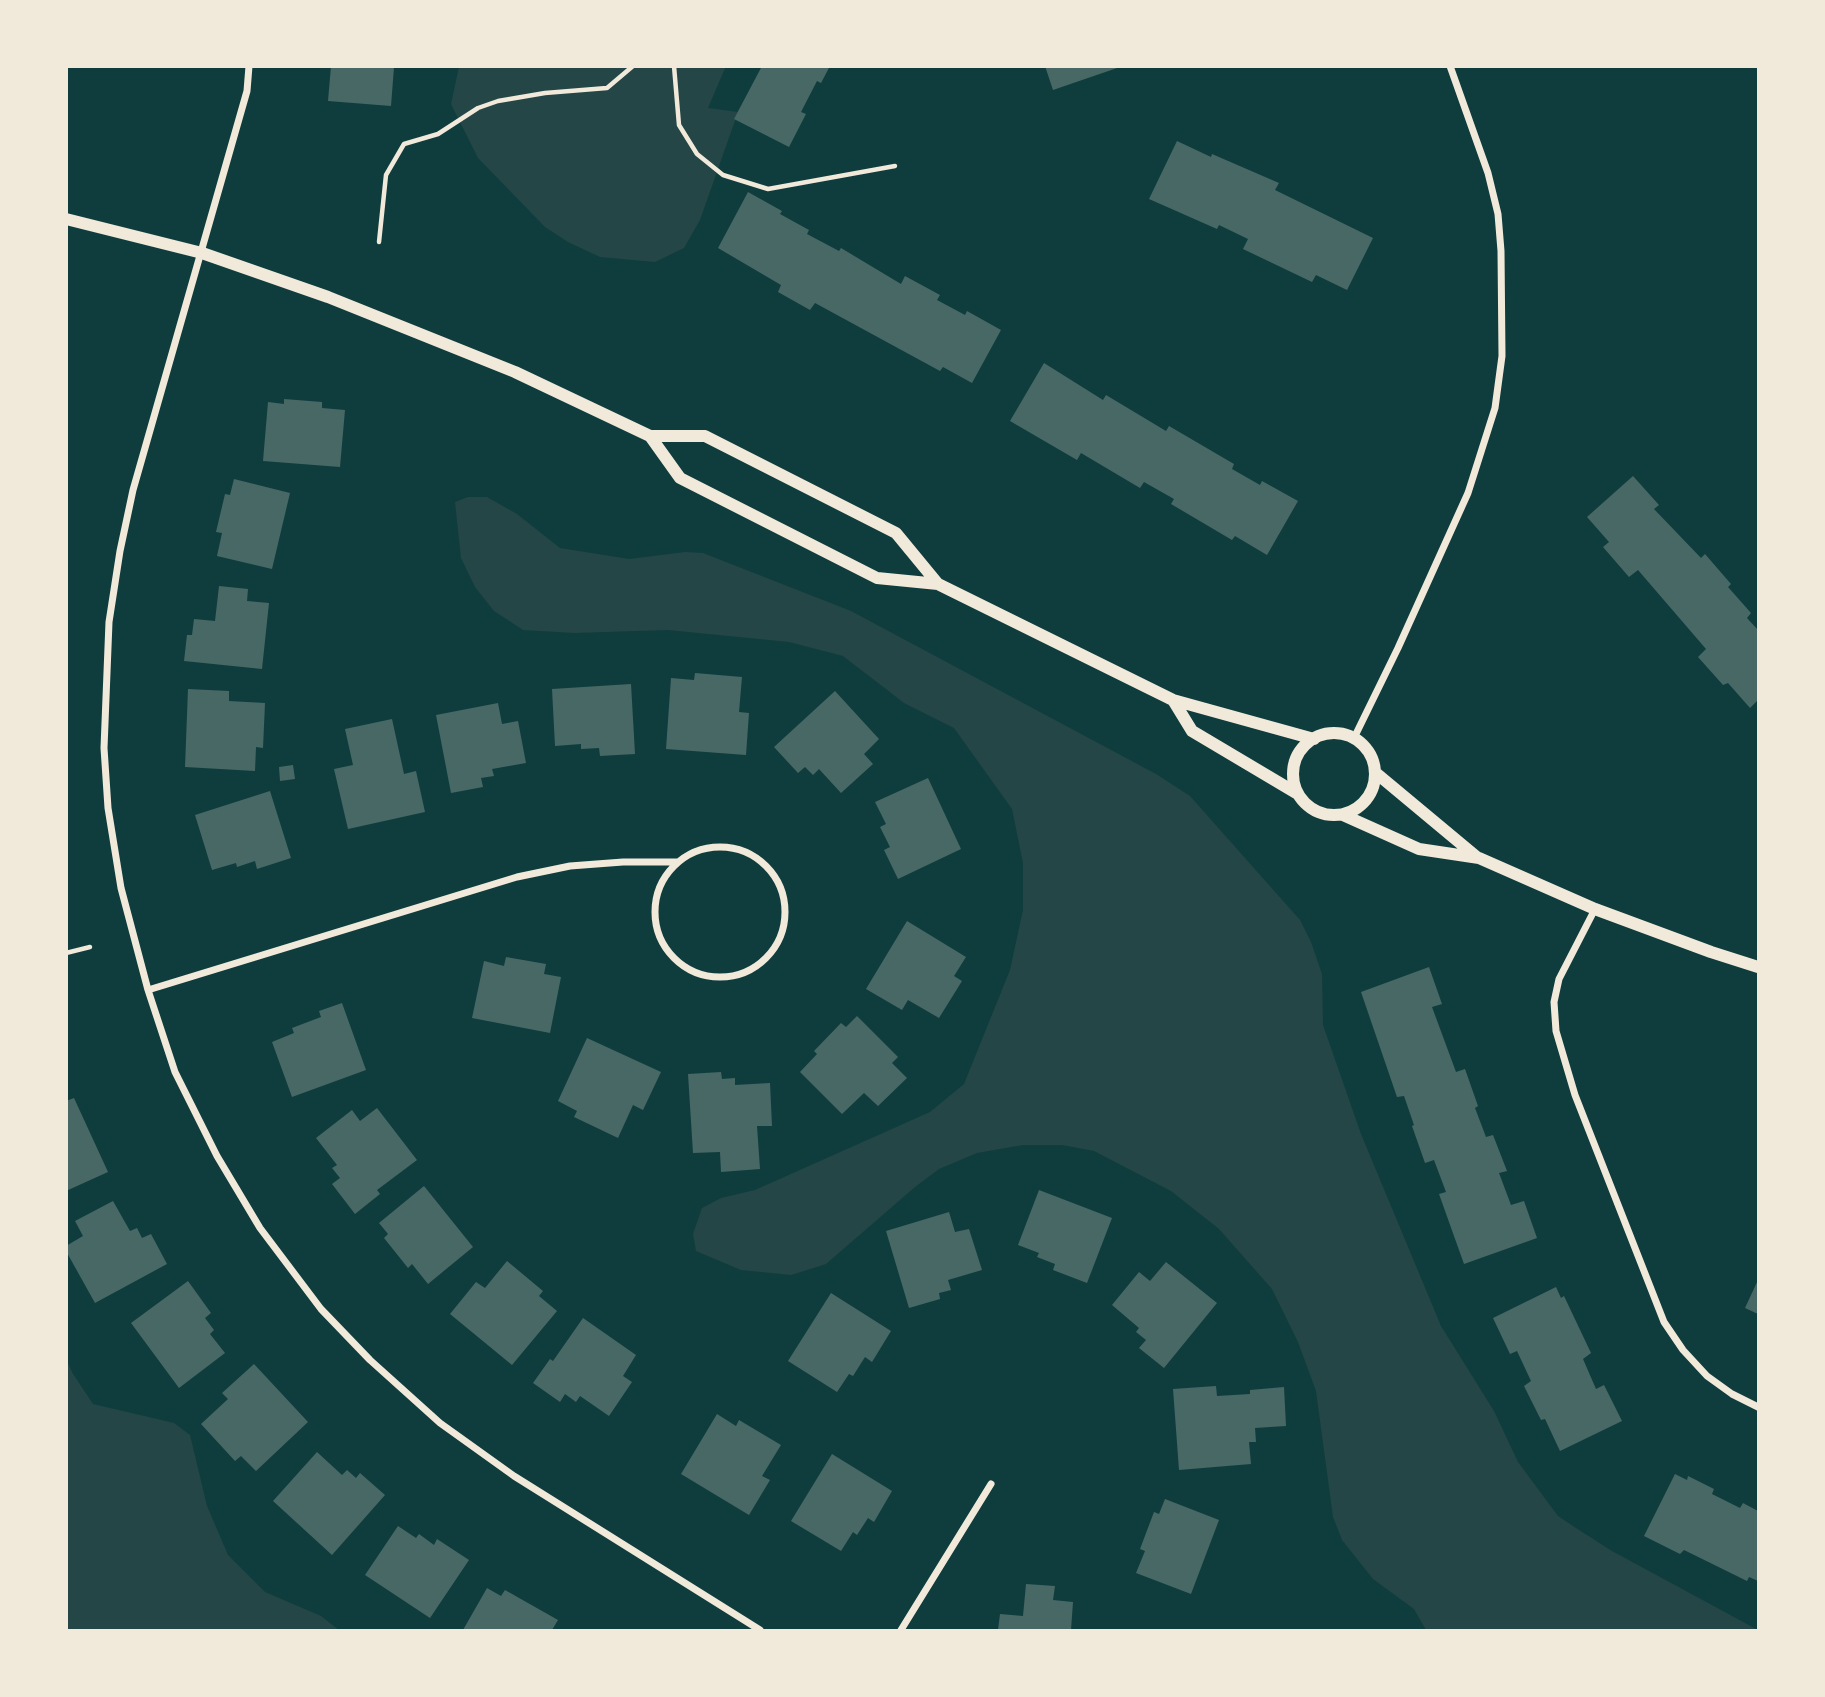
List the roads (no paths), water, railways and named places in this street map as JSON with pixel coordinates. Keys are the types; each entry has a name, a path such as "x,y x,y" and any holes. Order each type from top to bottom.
{"street":[{"path":"249,66 247,91 133,490 109,622 104,748 108,808 121,888 148,990 175,1072 217,1156 260,1228 321,1309 370,1360 451,1431 513,1476 760,1630"},
{"path":"1354,738 1468,493 1495,408 1503,356 1498,214 1488,173 1450,66"},
{"path":"66,219 202,253 328,297 514,373 650,436 705,436 896,533 939,584"},
{"path":"650,436 680,478 877,578 939,584 1173,700 1314,739"},
{"path":"1173,700 1192,731 1298,794"},
{"path":"1327,734 1354,738 1365,747 1373,759 1375,784 1363,804 1343,815 1329,816 1317,812 1298,794 1293,782 1296,757 1303,747 1327,734"},
{"path":"1376,773 1479,858"},
{"path":"1343,815 1419,849 1479,858 1595,909 1759,967"},
{"path":"148,990 517,877 570,866 678,862 696,851 717,847 738,849 757,858 773,873 783,892 786,912 782,933 772,952 756,967 736,975 714,978 693,972 675,959 662,942 655,921 656,900 664,879 678,862"},
{"path":"1595,909 1559,979 1554,1002 1556,1031 1575,1095 1664,1322 1683,1350 1707,1376 1732,1394 1759,1407"},
{"path":"901,1630 991,1484"}]}
